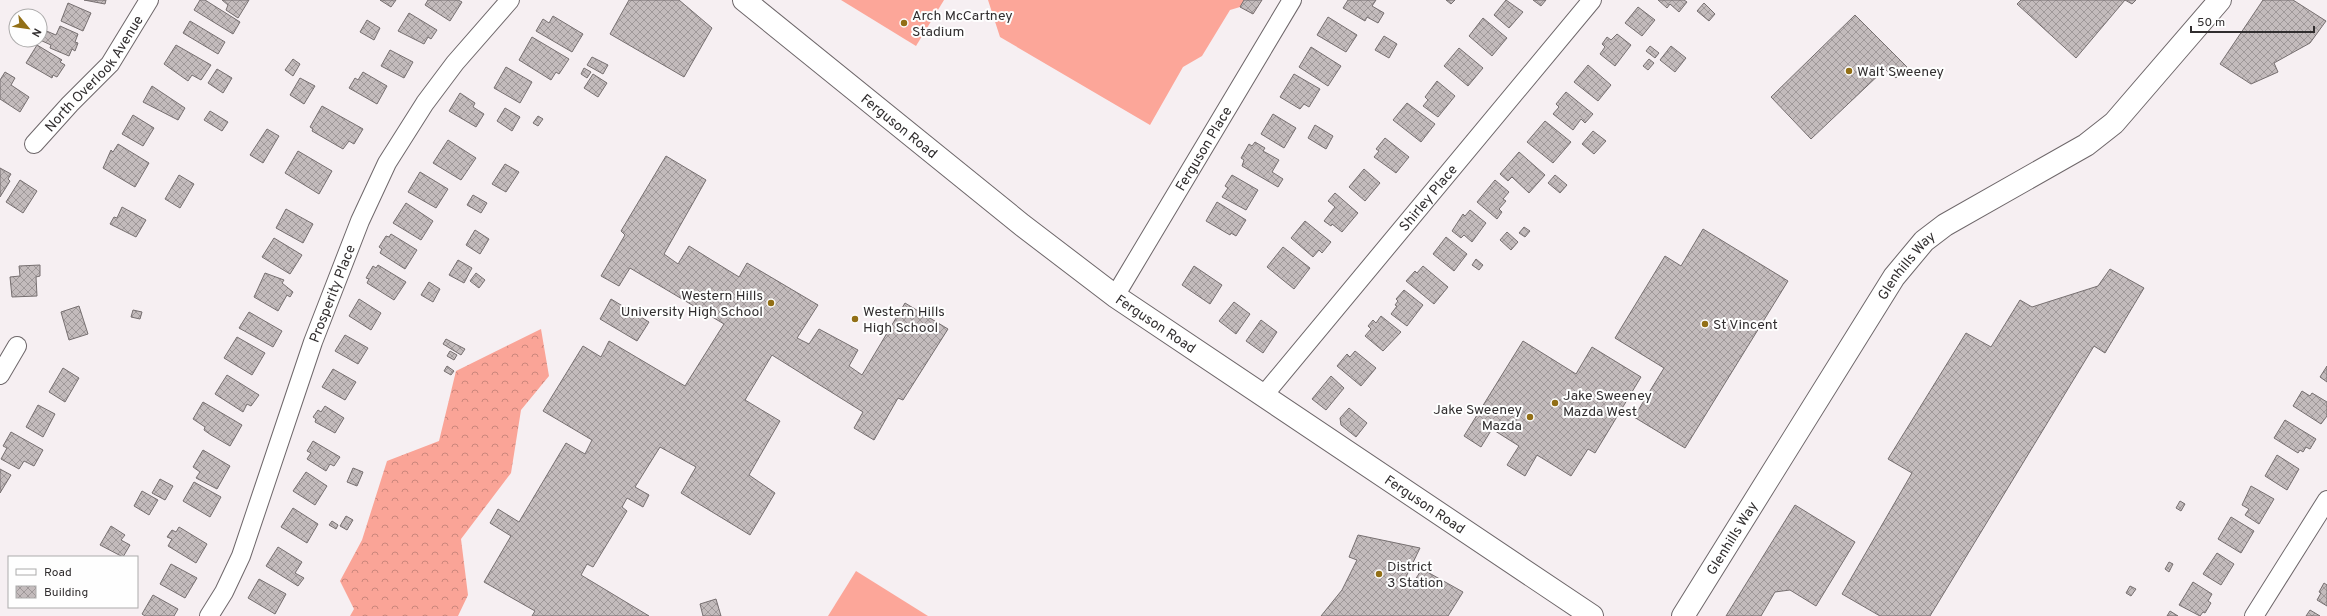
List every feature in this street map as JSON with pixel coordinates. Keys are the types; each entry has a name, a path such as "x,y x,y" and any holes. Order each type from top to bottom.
{"street":[{"name":"North Overlook Avenue","path":"34,144 70,104 110,64 149,0"},
{"name":"Prosperity Place","path":"209,616 224,592 241,556 313,342 360,221 387,163 425,103 455,63 510,0"},
{"name":"Ferguson Road","path":"744,0 1022,225 1115,296 1592,616"},
{"name":"Ferguson Place","path":"1115,296 1292,0"},
{"name":"Shirley Place","path":"1263,396 1592,0"},
{"name":"Glenhills Way","path":"1684,616 1886,289 1924,241 1945,224 2086,145 2114,123 2220,0"},
{"path":"0,375 17,346"},
{"path":"2254,616 2327,500"}],"green space":[{"path":"541,329 549,376 521,410 511,473 461,539 468,595 458,616 350,616 354,609 340,581 362,540 387,461 439,441 456,371"}],"shaded area":[{"name":"Arch McCartney Stadium","path":"841,0 944,0 916,46"},
{"path":"988,0 1262,0 1253,14 1240,7 1230,10 1202,56 1183,67 1150,125 1000,37"},
{"path":"856,571 928,616 828,616"}],"building":[{"path":"84,0 106,0 105,4"},
{"path":"200,0 205,0 240,22 233,34 194,10"},
{"path":"222,0 249,0 238,18 226,10 228,5"},
{"path":"380,0 396,0 391,7"},
{"path":"428,0 458,0 462,2 450,21 425,5"},
{"path":"629,0 679,0 712,28 684,77 610,34"},
{"path":"1244,0 1262,0 1253,14 1240,7"},
{"path":"1348,0 1376,0 1372,6 1384,13 1378,23 1367,17 1365,21 1343,8"},
{"path":"1446,0 1455,0 1451,4"},
{"path":"1506,0 1523,12 1509,28 1494,15"},
{"path":"1533,0 1546,0 1541,6"},
{"path":"1658,0 1684,0 1687,2 1679,12 1670,4 1667,8"},
{"path":"2021,0 2125,0 2076,58 2017,4"},
{"path":"2125,0 2136,0 2132,4"},
{"path":"2263,0 2293,0 2326,21 2310,43 2274,63 2278,72 2251,84 2220,64"},
{"path":"68,3 91,13 83,31 61,21"},
{"path":"1704,3 1715,14 1709,21 1697,11"},
{"path":"1638,7 1655,20 1642,36 1625,23"},
{"path":"409,13 437,30 431,39 428,37 424,44 398,31"},
{"path":"1855,15 1907,67 1896,78 1885,69 1811,139 1771,97"},
{"path":"553,16 583,34 572,52 536,31 543,19 549,23"},
{"path":"1328,17 1357,35 1346,52 1317,35"},
{"path":"1483,18 1507,38 1492,56 1469,36"},
{"path":"367,20 380,28 374,40 360,32"},
{"path":"190,21 225,42 218,54 183,33"},
{"path":"60,26 78,34 75,42 78,43 75,51 72,49 69,56 50,48 51,45 48,44 48,32 56,35"},
{"path":"1617,34 1631,45 1615,66 1600,54 1605,47 1602,44 1607,37 1611,40"},
{"path":"1384,36 1397,44 1389,58 1375,50"},
{"path":"532,37 569,59 559,74 556,72 551,80 519,60"},
{"path":"176,45 211,65 201,80 192,75 188,81 164,64"},
{"path":"1650,46 1659,53 1655,58 1646,51"},
{"path":"1671,46 1686,58 1675,72 1660,60"},
{"path":"1311,47 1341,66 1328,86 1299,67"},
{"path":"35,48 42,48 62,60 60,62 65,65 57,77 53,75 52,78 26,63"},
{"path":"1459,48 1483,68 1468,86 1444,66"},
{"path":"390,50 413,62 404,78 381,66"},
{"path":"592,57 608,65 603,74 587,65"},
{"path":"293,59 300,64 293,76 285,70"},
{"path":"1649,59 1654,63 1648,70 1643,66"},
{"path":"1588,65 1611,85 1598,101 1574,82"},
{"path":"506,67 532,82 520,103 494,88"},
{"path":"584,68 591,72 587,78 581,74"},
{"path":"217,69 232,78 223,93 208,83"},
{"path":"5,72 15,78 11,85 29,97 20,112 0,99 0,80"},
{"path":"363,72 387,86 377,104 349,88 355,78 358,80"},
{"path":"593,74 607,83 598,97 584,88"},
{"path":"1294,74 1320,89 1309,107 1304,104 1300,109 1280,97"},
{"path":"300,78 315,86 304,104 290,95"},
{"path":"1437,81 1455,96 1438,117 1423,106 1428,100 1425,97"},
{"path":"152,86 185,108 178,120 143,102"},
{"path":"1566,92 1593,114 1585,123 1581,119 1573,130 1553,114 1559,107 1556,104"},
{"path":"460,93 475,103 473,107 484,114 476,127 449,111"},
{"path":"1407,103 1435,124 1421,142 1393,120"},
{"path":"322,106 363,129 354,144 349,141 343,149 312,131 313,129 310,127"},
{"path":"505,108 520,117 512,131 497,121"},
{"path":"210,111 228,122 222,131 204,120"},
{"path":"1273,114 1296,128 1284,148 1261,134"},
{"path":"133,115 154,128 143,146 122,134"},
{"path":"538,116 543,119 538,126 533,123"},
{"path":"1545,121 1571,142 1553,163 1527,142"},
{"path":"1315,125 1333,136 1326,149 1308,138"},
{"path":"267,129 279,136 263,163 250,155"},
{"path":"1593,131 1606,141 1594,154 1582,144"},
{"path":"1385,138 1409,157 1396,173 1374,157 1379,151 1376,149"},
{"path":"448,140 476,158 461,180 433,163"},
{"path":"1255,142 1265,148 1263,151 1279,160 1272,172 1283,179 1278,187 1242,166 1244,160 1241,158 1249,144 1252,146"},
{"path":"118,144 149,163 135,187 103,168 111,150 113,152"},
{"path":"298,151 332,171 319,194 285,173"},
{"path":"1519,152 1545,175 1529,193 1512,177 1508,181 1500,174"},
{"path":"666,156 706,180 664,254 678,264 689,246 739,277 747,263 818,305 797,338 809,344 819,329 858,350 849,366 862,375 905,303 948,329 903,400 898,398 874,440 854,428 863,412 772,355 745,400 780,421 749,475 775,493 750,535 681,493 696,467 660,447 635,487 649,495 643,507 627,498 622,507 627,511 593,567 587,564 581,575 649,616 532,616 535,611 484,582 511,536 490,523 498,509 519,522 566,443 585,454 592,440 543,411 583,346 601,357 609,341 685,386 724,324 630,268 619,286 601,276 625,235 621,231"},
{"path":"505,164 519,172 506,192 492,184"},
{"path":"0,168 11,174 8,179 10,181 0,197"},
{"path":"1364,169 1380,183 1365,201 1349,187"},
{"path":"420,172 448,189 436,208 408,192"},
{"path":"179,175 194,184 180,208 165,199"},
{"path":"1232,175 1258,190 1246,210 1222,197 1228,188 1225,186"},
{"path":"1555,175 1567,185 1560,193 1548,183"},
{"path":"20,180 37,191 23,213 6,202"},
{"path":"1495,180 1509,192 1503,199 1506,201 1499,209 1502,212 1497,219 1477,202"},
{"path":"1335,193 1358,213 1342,232 1332,224 1331,226 1324,221 1335,207 1328,201"},
{"path":"473,195 487,203 481,213 467,205"},
{"path":"1217,202 1246,220 1236,236 1231,233 1230,235 1206,221"},
{"path":"406,203 433,221 421,240 393,223"},
{"path":"122,207 146,220 136,237 110,224 114,217 117,218"},
{"path":"286,209 313,224 303,243 276,228"},
{"path":"1470,210 1486,223 1472,242 1464,235 1461,238 1452,231 1463,214 1465,216"},
{"path":"1305,221 1331,242 1322,253 1319,250 1313,257 1291,238"},
{"path":"1524,227 1530,231 1525,237 1519,233"},
{"path":"1703,229 1788,281 1685,448 1634,417 1664,368 1615,338 1665,256 1681,266"},
{"path":"475,230 489,239 480,254 466,245"},
{"path":"1507,232 1518,242 1511,250 1500,240"},
{"path":"391,234 417,250 405,269 380,253 382,249 379,247 386,236 389,237"},
{"path":"1446,237 1467,254 1454,271 1433,254"},
{"path":"274,238 302,255 290,274 262,257"},
{"path":"1283,247 1310,268 1294,289 1267,267"},
{"path":"1476,259 1483,265 1479,270 1472,265"},
{"path":"458,260 472,268 464,283 449,275"},
{"path":"40,265 40,276 36,277 37,296 12,297 10,277 20,276 19,266"},
{"path":"378,265 406,282 394,300 367,283 369,279 366,278 373,266 376,268"},
{"path":"1194,266 1222,285 1210,304 1182,285"},
{"path":"1423,266 1448,287 1434,304 1406,281 1415,271 1417,273"},
{"path":"2110,269 2144,288 2105,353 2094,346 1930,616 1880,616 1842,594 1912,473 1888,459 1966,333 1991,347 2020,300 2032,307 2098,286"},
{"path":"265,273 284,280 282,283 293,292 290,297 287,295 278,311 254,297"},
{"path":"476,273 485,280 479,288 470,281"},
{"path":"429,282 440,289 433,302 421,295"},
{"path":"1404,290 1423,305 1407,326 1391,314 1397,306 1395,305 1398,301 1396,299"},
{"path":"359,299 381,313 371,330 349,316"},
{"path":"611,299 649,322 637,341 600,319"},
{"path":"1234,302 1250,314 1236,334 1219,321"},
{"path":"79,306 88,334 69,340 61,312"},
{"path":"133,310 142,312 140,319 131,317"},
{"path":"249,312 282,331 273,347 239,328"},
{"path":"1381,316 1401,332 1383,351 1365,336 1371,329 1368,326 1373,320 1376,323"},
{"path":"1261,320 1277,332 1263,353 1246,341"},
{"path":"345,335 368,348 358,364 335,351"},
{"path":"237,337 265,353 252,375 224,358"},
{"path":"446,339 465,349 461,355 443,344"},
{"name":"Jake Sweeney Mazda West","path":"1523,341 1576,374 1592,347 1641,377 1595,453 1588,449 1571,476 1537,455 1525,476 1507,465 1519,446 1492,429 1481,447 1464,436"},
{"path":"450,351 457,355 454,360 447,356"},
{"path":"1355,351 1376,368 1361,386 1337,366 1347,354 1350,357"},
{"path":"447,366 454,371 451,375 444,371"},
{"path":"2327,366 2327,382 2320,377"},
{"path":"63,368 79,378 65,402 49,392"},
{"path":"333,369 356,382 345,400 322,387"},
{"path":"227,375 259,395 251,406 247,404 243,412 215,394"},
{"path":"1331,376 1344,388 1326,410 1312,399"},
{"path":"2302,391 2310,396 2312,393 2327,402 2327,416 2321,424 2293,406"},
{"path":"203,402 242,425 230,446 204,430 205,427 193,419"},
{"path":"38,405 55,414 43,437 26,427"},
{"path":"325,406 344,418 335,433 315,422 316,419 313,417 318,410 321,412"},
{"path":"1349,408 1367,423 1356,437 1341,425 1340,418"},
{"path":"2285,420 2316,439 2310,449 2306,447 2303,452 2300,450 2298,453 2274,438"},
{"path":"11,432 43,450 34,466 24,461 19,469 1,459 7,448 3,446"},
{"path":"313,441 340,457 334,466 330,464 326,471 307,459 311,453 307,451"},
{"path":"203,450 230,466 217,489 196,478 200,472 193,467"},
{"path":"2277,455 2299,469 2287,490 2265,476"},
{"path":"353,468 363,472 357,486 347,482"},
{"path":"0,469 11,475 0,493"},
{"path":"306,472 327,486 315,505 293,491"},
{"path":"160,479 173,486 165,500 152,493"},
{"path":"194,482 221,497 210,517 183,501"},
{"path":"2251,486 2274,499 2259,524 2245,515 2249,509 2242,505"},
{"path":"142,491 158,500 149,515 134,506"},
{"path":"2180,501 2185,504 2181,511 2176,508"},
{"path":"1795,505 1855,542 1816,606 1790,590 1775,592 1761,616 1726,616"},
{"path":"293,508 318,524 307,543 281,527"},
{"path":"346,516 353,520 347,530 340,526"},
{"path":"2231,517 2254,531 2241,553 2218,539"},
{"path":"332,521 338,525 336,529 329,525"},
{"path":"111,526 125,535 121,540 130,545 124,556 121,556 100,545"},
{"path":"179,527 207,544 196,563 168,546 172,539 167,537 172,530 176,532"},
{"name":"District 3 Station","path":"1358,535 1420,548 1405,579 1413,583 1422,569 1463,592 1448,616 1321,616 1342,590 1357,560 1349,557"},
{"path":"278,547 302,562 295,573 304,578 298,586 266,566"},
{"path":"2217,553 2234,564 2221,585 2203,574"},
{"path":"2169,562 2173,564 2169,572 2165,569"},
{"path":"171,564 197,578 185,598 160,584"},
{"path":"259,579 286,594 275,614 248,598"},
{"path":"2193,582 2212,594 2208,601 2211,603 2205,613 2203,612 2200,616 2179,605"},
{"path":"2324,583 2327,585 2327,606 2317,600"},
{"path":"2130,586 2136,589 2131,596 2126,593"},
{"path":"153,595 178,609 174,616 145,616 142,614"},
{"path":"716,599 721,616 703,616 700,604"},
{"path":"2310,610 2320,616 2306,616"},
{"path":"2170,611 2178,616 2167,616"}],"place":[{"name":"Arch McCartney Stadium","path":"904,23"},
{"name":"Walt Sweeney","path":"1849,71"},
{"name":"Western Hills University High School","path":"771,303"},
{"name":"Western Hills High School","path":"855,319"},
{"name":"St Vincent","path":"1705,324"},
{"name":"Jake Sweeney Mazda West","path":"1555,403"},
{"name":"Jake Sweeney Mazda","path":"1530,417"},
{"name":"District 3 Station","path":"1379,574"}]}
